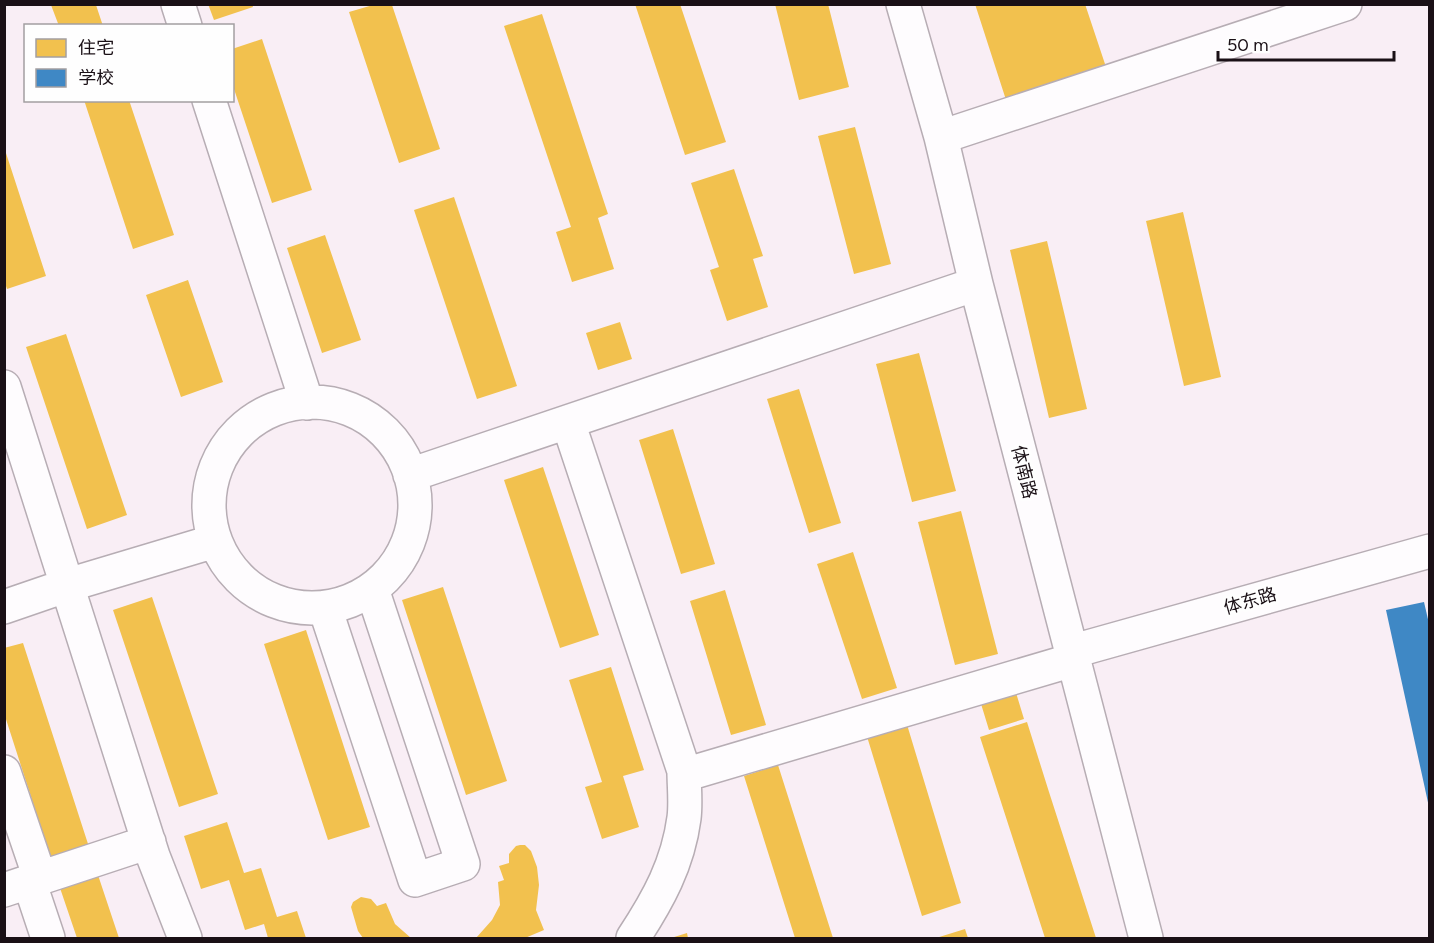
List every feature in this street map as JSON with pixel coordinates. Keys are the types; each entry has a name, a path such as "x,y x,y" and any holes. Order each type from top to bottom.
{"street":[{"path":"178,4 184,24"},
{"name":"体南路","path":"903,4 941,137 1071,656 1146,939"},
{"path":"941,137 1345,4"},
{"path":"210,102 307,403"},
{"path":"411,475 976,284"},
{"path":"4,387 149,842 185,939"},
{"path":"319,402 340,406 376,424 391,439 402,456 411,475 414,495 411,534 393,569 372,589 345,603 326,608 286,605 268,599 250,588 224,559 215,541 210,521 210,490 218,461 229,443 243,428 260,416 278,407 307,403 319,402"},
{"path":"568,422 684,775 684,816 677,852 658,901 633,939"},
{"path":"4,607 68,585 215,541"},
{"name":"体东路","path":"684,775 1071,656 1430,551"},
{"path":"326,608 415,880 463,864 372,589"},
{"path":"4,772 25,883 48,939"},
{"path":"25,883 149,842"}],"building: 住宅":[{"path":"208,4 252,4 253,7 214,20"},
{"path":"635,4 680,4 726,142 685,155"},
{"path":"775,4 828,4 849,87 799,100"},
{"path":"975,4 1085,4 1107,70 1007,103"},
{"path":"51,5 96,5 102,24 58,24"},
{"path":"373,5 392,5 440,149 399,163 349,12"},
{"path":"542,14 608,214 598,218 614,269 572,282 556,232 571,227 504,26"},
{"path":"262,39 312,190 272,203 234,89 234,48"},
{"path":"85,102 130,102 174,235 133,249"},
{"path":"855,127 891,264 854,274 818,136"},
{"path":"5,150 46,276 7,289 4,280"},
{"path":"734,169 763,256 753,259 768,307 727,321 710,270 719,267 691,183"},
{"path":"454,197 517,386 477,399 414,210"},
{"path":"1183,212 1221,377 1184,386 1146,221"},
{"path":"325,235 361,340 322,353 287,248"},
{"path":"1047,241 1087,409 1049,418 1010,250"},
{"path":"188,280 223,382 181,397 146,295"},
{"path":"620,322 632,359 598,370 586,333"},
{"path":"66,334 127,515 87,529 26,347"},
{"path":"919,353 956,491 912,502 876,364"},
{"path":"799,389 841,523 809,533 767,399"},
{"path":"673,429 715,564 681,574 639,440"},
{"path":"543,467 599,635 560,648 504,480"},
{"path":"961,511 998,654 955,665 918,522"},
{"path":"853,552 897,688 862,699 817,564"},
{"path":"443,587 507,781 466,795 402,600"},
{"path":"725,590 766,725 731,735 690,601"},
{"path":"152,597 218,794 179,807 113,610"},
{"path":"306,630 370,827 328,840 264,644"},
{"path":"23,643 89,847 51,859 4,713 4,648"},
{"path":"611,667 644,770 623,776 639,827 602,839 585,787 602,782 569,680"},
{"path":"1013,683 1024,719 989,730 978,694"},
{"path":"905,718 961,903 922,916 865,730"},
{"path":"1027,722 1096,938 1045,938 980,737"},
{"path":"778,765 833,938 795,938 744,776"},
{"path":"227,822 244,873 261,868 277,917 297,911 306,938 268,938 264,924 245,930 229,880 201,889 184,836"},
{"path":"520,845 525,845 531,851 537,867 539,885 536,910 544,930 525,938 476,938 492,920 500,905 498,882 504,880 499,866 509,863 509,854"},
{"path":"98,875 119,938 77,938 60,888"},
{"path":"361,897 371,899 377,906 386,903 395,924 411,938 363,938 358,931 351,907 353,902"},
{"path":"965,929 968,938 936,938"},
{"path":"687,933 688,938 671,938"}],"building: 学校":[{"path":"1424,602 1430,628 1429,807 1386,610"}]}
